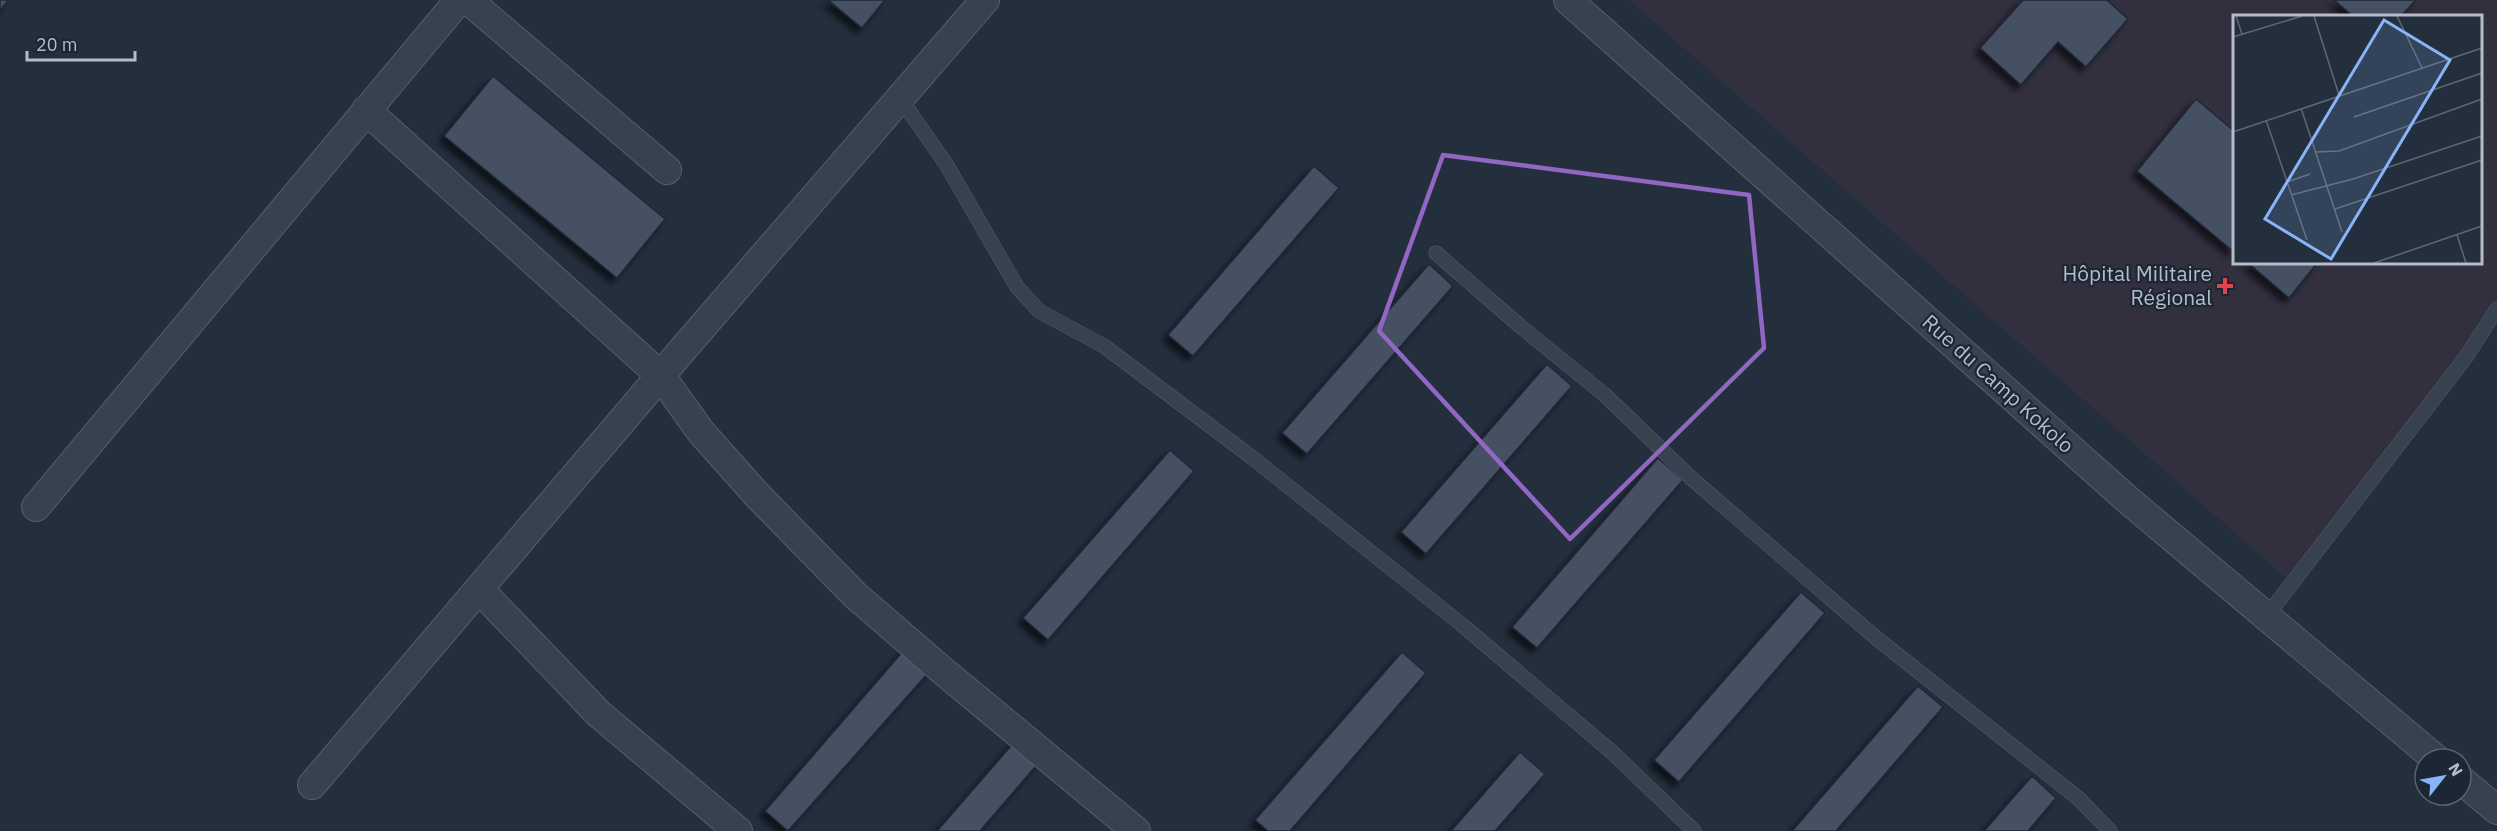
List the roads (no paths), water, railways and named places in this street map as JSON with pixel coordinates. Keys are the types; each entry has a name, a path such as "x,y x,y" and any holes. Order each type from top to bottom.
{"street":[{"path":"36,507 459,0"},
{"path":"468,0 667,170"},
{"path":"312,785 985,0"},
{"name":"Rue du Camp Kokolo","path":"1568,0 2128,500 2422,747"},
{"path":"366,110 661,376 708,440 758,496 856,596 1136,831"},
{"path":"479,589 599,714 738,831"},
{"path":"2473,790 2497,810"}],"lane":[{"path":"900,98 946,164 1017,286 1039,311 1104,346 1254,459 1461,624 1613,753 1694,831"},
{"path":"1436,253 1520,326 1605,395 1691,478 1875,637 2078,798 2110,831"},
{"path":"2266,617 2466,357 2497,309"}],"place":[{"name":"Hôpital Militaire Régional","path":"2225,286"}]}
